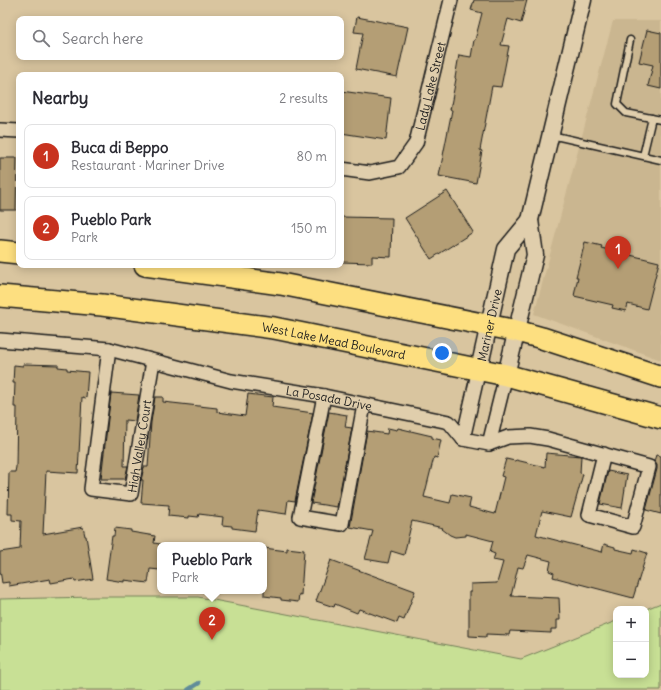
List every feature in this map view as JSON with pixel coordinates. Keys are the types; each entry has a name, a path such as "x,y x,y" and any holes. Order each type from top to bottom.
{"main road":[{"path":"0,251 16,253"},
{"path":"166,268 281,284 517,331 661,377"},
{"name":"West Lake Mead Boulevard","path":"0,296 102,305 274,328 506,375 661,418"}],"street":[{"name":"Lady Lake Street","path":"344,169 370,173 399,168 416,143 451,0"},
{"name":"Mariner Drive","path":"489,444 535,255 530,220 583,0"},
{"path":"0,130 16,131"},
{"name":"Mariner Drive","path":"463,439 506,249 530,220"},
{"name":"La Posada Drive","path":"0,340 109,349 231,381 324,396 449,422 463,439"},
{"name":"High Valley Court","path":"109,349 91,489 131,494 153,361"},
{"path":"324,396 300,517 342,524 364,405"},
{"path":"463,439 489,444 508,437 530,436 548,439 604,454 648,467 633,527 589,516 604,454"}],"lane":[{"path":"630,40 617,104 626,113 661,120"},
{"path":"643,156 652,118"},
{"path":"551,135 661,160"}],"shaded area":[{"path":"613,21 661,21 661,360 534,314"}],"green space":[{"path":"198,597 521,659 613,622 613,678 649,678 649,608 661,603 661,690 0,690 0,599"}],"building":[{"path":"474,0 527,0 521,23 508,19 501,45 509,46 501,87 492,86 480,150 482,151 476,183 439,176 452,110 450,110 459,55 471,57 474,40 482,13 471,10"},
{"path":"357,17 408,27 397,77 356,69 363,33 354,32"},
{"path":"647,30 661,33 661,89 648,86 653,65 639,62"},
{"path":"344,91 391,98 386,140 344,133"},
{"path":"0,158 16,158 16,210 0,210"},
{"path":"447,191 473,232 431,259 405,218"},
{"path":"344,217 392,218 391,257 372,256 372,263 344,262"},
{"path":"585,242 602,246 601,248 659,262 647,309 628,304 626,311 612,308 613,305 574,296 578,277 576,277"},
{"path":"23,364 58,365 58,367 67,368 67,370 88,372 86,398 82,397 78,473 46,471 43,534 83,527 86,536 93,579 75,582 74,579 51,583 50,579 9,586 9,582 2,583 0,552 20,549 21,521 12,520 12,514 8,514 9,472 15,472 16,467 17,407 14,407 14,365 23,366"},
{"path":"111,393 139,395 135,421 125,420 124,466 128,466 125,479 101,479"},
{"path":"248,394 273,397 272,407 313,413 295,501 288,500 286,514 258,510 255,531 222,525 223,517 199,514 198,517 189,516 189,518 168,516 169,505 141,503 143,480 141,480 144,467 148,467 151,422 155,397 163,397 163,402 217,408 217,412 245,416"},
{"path":"329,412 347,415 345,427 352,428 337,507 311,503"},
{"path":"388,428 397,430 398,428 432,436 432,438 441,440 437,458 434,457 424,497 450,503 452,494 471,498 469,507 495,514 504,477 501,476 506,459 545,467 546,453 581,456 580,473 583,474 571,517 542,511 536,535 602,552 604,544 615,547 615,549 633,553 634,549 647,553 633,598 553,577 554,573 549,571 551,561 528,555 523,568 518,567 511,596 559,598 560,620 557,620 557,629 551,629 551,633 510,631 509,635 486,634 486,637 469,636 469,592 471,592 471,584 497,583 503,562 493,560 495,554 490,552 493,541 466,534 466,536 455,537 442,529 443,528 412,521 404,555 391,551 388,563 365,559 373,531 350,527 367,431 387,434"},
{"path":"656,455 661,456 661,514 646,510 657,469 657,465 654,461"},
{"path":"608,471 627,475 622,508 600,504"},
{"path":"115,528 155,536 154,543 157,544 157,570 150,569 148,583 124,580 124,582 106,579 112,536 114,536"},
{"path":"267,548 287,551 287,548 304,550 301,595 299,594 298,602 264,596 264,594 267,594"},
{"path":"331,560 415,591 404,620 399,618 397,623 359,609 357,613 335,604 334,607 316,601"}],"waterway":[{"path":"188,690 199,683"}],"place":[{"name":"Buca di Beppo","path":"618,269"},
{"name":"Pueblo Park","path":"212,640"}]}
